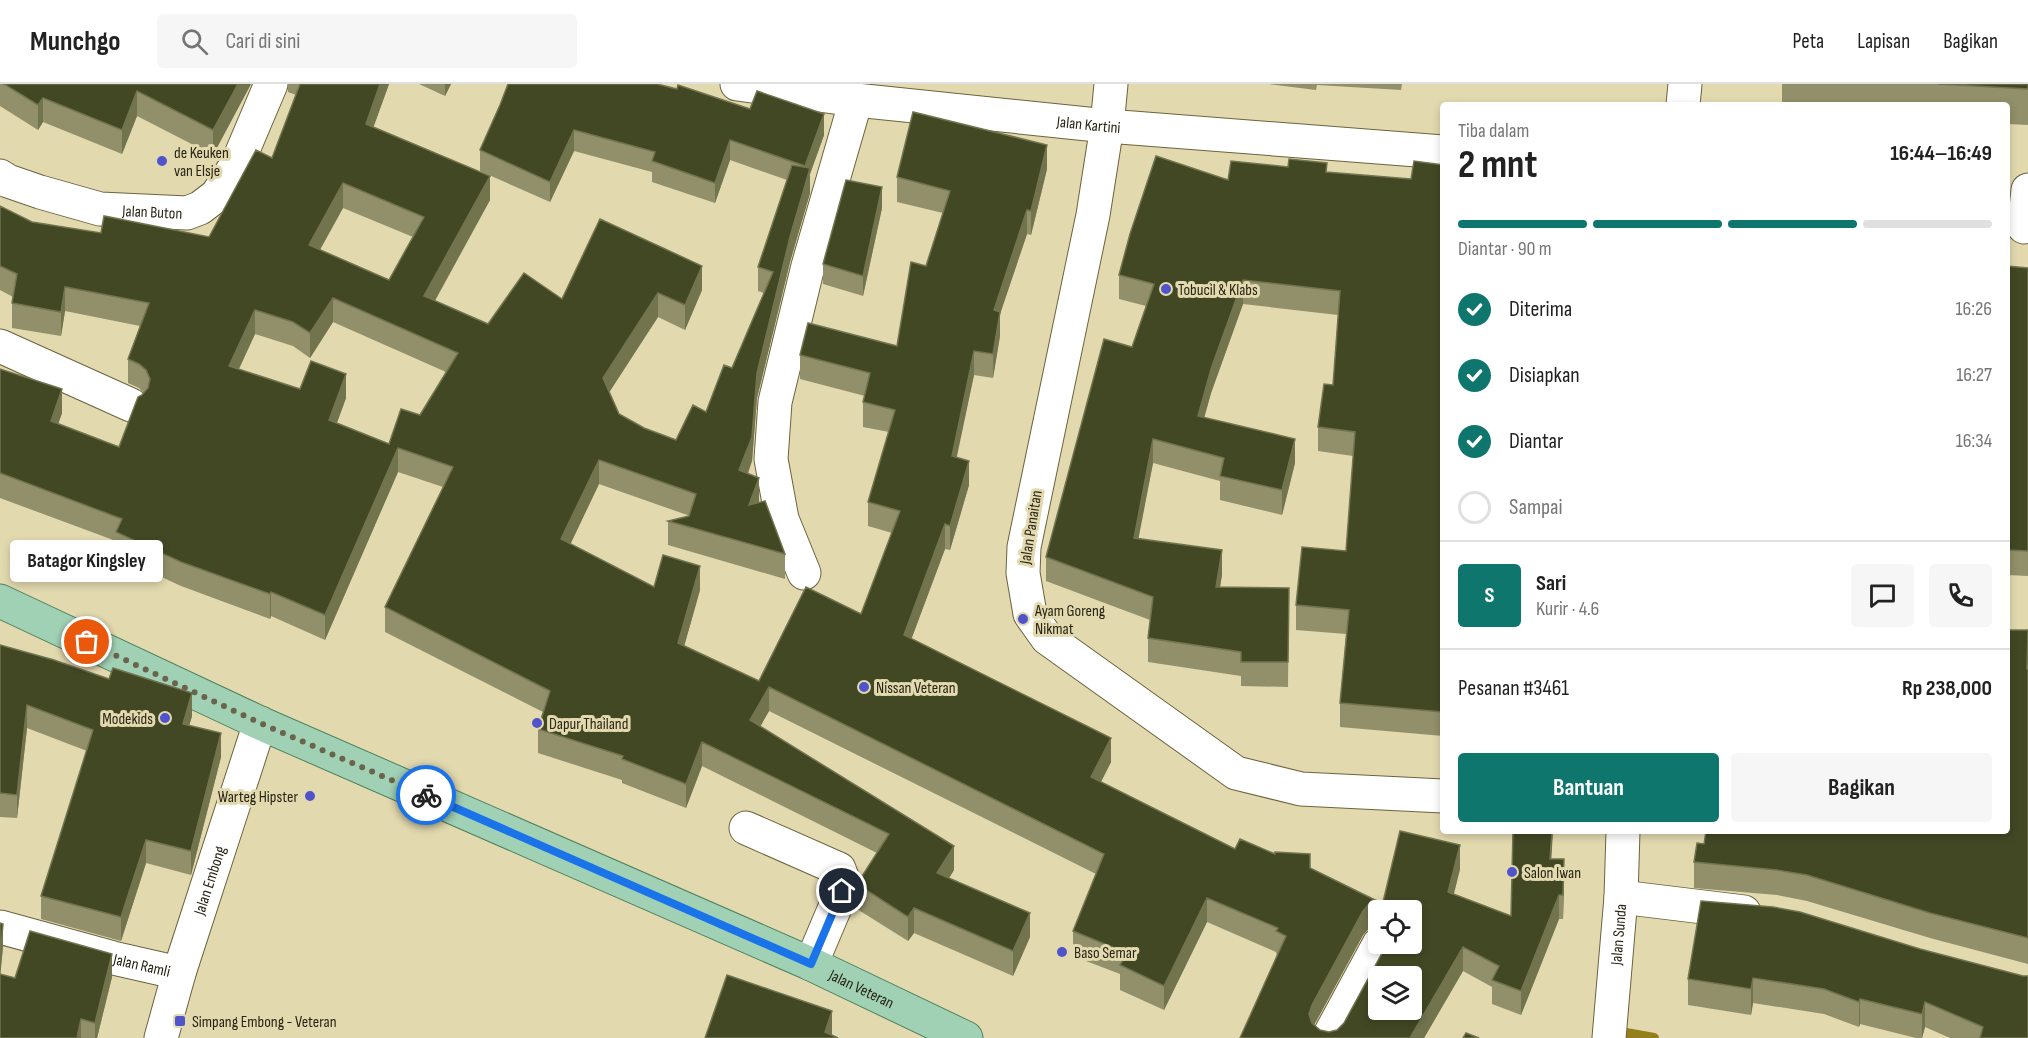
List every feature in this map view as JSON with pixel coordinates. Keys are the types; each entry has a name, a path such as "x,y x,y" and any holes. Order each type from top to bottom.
{"main road":[{"name":"Jalan Veteran","path":"0,601 260,723 811,964 966,1038"}],"street":[{"name":"Jalan Buton","path":"0,176 40,192 100,209 188,213 200,208 217,195 238,162 271,84"},
{"name":"Jalan Kartini","path":"737,84 1107,126 1440,152"},
{"name":"Jalan Panaitan","path":"1111,84 1093,215 1024,547 1023,573 1030,614 1047,638 1236,773 1301,789 1440,796"},
{"path":"1683,102 1685,84"},
{"path":"804,573 782,519 771,459 776,402 808,266 856,99"},
{"path":"2020,227 2028,190"},
{"path":"0,346 131,405"},
{"name":"Jalan Embong","path":"161,1038 179,972 260,723"},
{"path":"746,828 838,869 843,880 842,891 811,964"},
{"name":"Jalan Sunda","path":"1609,1038 1621,897 1623,834"},
{"path":"1621,897 1775,914"},
{"name":"Jalan Ramli","path":"0,927 113,958 179,972"},
{"path":"1328,1038 1374,954"}],"building":[{"path":"4,84 238,84 213,130 137,91 122,130 43,98 38,105"},
{"path":"300,84 380,84 366,124 490,176 424,296 488,324 524,273 562,299 600,219 702,266 685,305 658,293 603,378 619,414 644,428 676,440 693,405 706,412 724,365 732,368 773,272 758,267 792,165 810,168 790,237 757,373 752,437 739,470 759,478 749,505 765,501 785,554 668,521 689,516 696,494 599,460 561,539 654,587 663,555 700,566 678,643 759,681 806,587 861,614 900,511 868,502 895,410 863,402 870,373 800,355 808,323 897,346 911,262 926,266 950,191 897,177 913,112 1047,145 1031,211 1027,210 994,310 1000,312 993,354 974,351 952,456 969,461 950,526 945,524 904,635 1111,738 1091,777 1235,849 1240,839 1275,854 1275,852 1310,854 1310,868 1375,900 1368,900 1368,905 1309,1014 1312,1023 1320,1030 1329,1032 1337,1030 1344,1023 1368,979 1368,1020 1420,1020 1410,1038 1240,1038 1286,936 1276,931 1278,928 1207,898 1164,986 1120,965 1127,953 1073,931 1104,854 769,687 750,720 954,846 937,873 1030,913 1013,951 914,908 908,917 857,884 889,834 702,742 686,784 622,759 623,756 538,729 550,691 385,607 453,467 398,448 325,615 271,592 270,594 181,562 116,532 122,519 0,473 0,369 62,389 51,421 119,447 138,397 148,388 150,379 146,370 128,359 149,303 65,287 61,312 12,303 17,274 0,266 0,206 32,222 101,233 104,216 209,237 256,150 272,158","holes":["343,183 424,217 389,280 309,245","333,298 458,353 420,415 401,409 389,444 329,420 346,374 311,361 300,389 229,366 255,310 293,322 310,333"]},
{"path":"508,84 657,84 677,89 678,85 750,109 757,91 824,114 805,166 730,140 715,183 652,161 655,152 574,130 550,182 480,150"},
{"path":"1938,84 2028,84 2028,89"},
{"path":"1156,156 1228,180 1231,161 1288,167 1289,159 1327,163 1326,172 1411,179 1414,161 1440,165 1440,712 1340,703 1349,610 1296,605 1302,547 1346,551 1355,432 1318,427 1324,384 1333,385 1340,291 1243,280 1211,369 1198,416 1295,439 1282,490 1220,476 1224,458 1153,439 1134,538 1222,550 1216,587 1289,588 1288,662 1241,662 1241,652 1148,638 1153,597 1046,557 1104,339 1132,347 1154,284 1119,275"},
{"path":"846,180 882,187 863,276 823,264"},
{"path":"2010,266 2028,268 2028,551 2010,550"},
{"path":"2010,630 2028,630 2028,938 1930,913 1807,875 1694,862 1697,843 1704,844 1706,834 2010,834"},
{"path":"0,645 109,679 113,668 192,693 183,724 221,733 191,851 146,840 121,917 41,896 93,730 27,705 17,795 0,793"},
{"path":"1400,831 1460,845 1448,892 1511,916 1513,834 1552,834 1550,859 1564,859 1563,895 1559,895 1521,991 1492,980 1499,966 1463,947 1422,1017 1422,966 1375,966 1382,954 1422,954 1422,900 1383,900"},
{"path":"1701,901 1773,907 1800,912 1920,949 2028,976 2028,1038 1980,1038 1983,1027 1925,1002 1922,1014 1860,999 1859,1002 1824,989 1753,978 1751,989 1688,979"},
{"path":"0,923 3,924 0,956"},
{"path":"30,931 112,954 95,1023 81,1019 77,1038 0,1038 0,974 15,978"},
{"path":"727,975 832,1011 825,1032 838,1038 705,1038"},
{"path":"1466,1033 1479,1038 1463,1038"}],"waterway":[{"path":"1626,1033 1654,1038"}],"way so far":[{"path":"87,642 260,723 426,795"}],"place":[{"name":"de Keuken van Elsje","path":"162,161"},
{"name":"Tobucil & Klabs","path":"1166,289"},
{"name":"Ayam Goreng Nikmat","path":"1023,619"},
{"name":"Batagor Kingsley","path":"87,642"},
{"name":"Nissan Veteran","path":"864,687"},
{"name":"Modekids","path":"165,718"},
{"name":"Dapur Thailand","path":"537,723"},
{"name":"Warteg Hipster","path":"310,796"},
{"name":"Salon Iwan","path":"1512,872"},
{"name":"Baso Semar","path":"1062,952"},
{"name":"Simpang Embong - Veteran","path":"180,1021"}],"route":[{"path":"426,795 811,964 842,891"}]}
